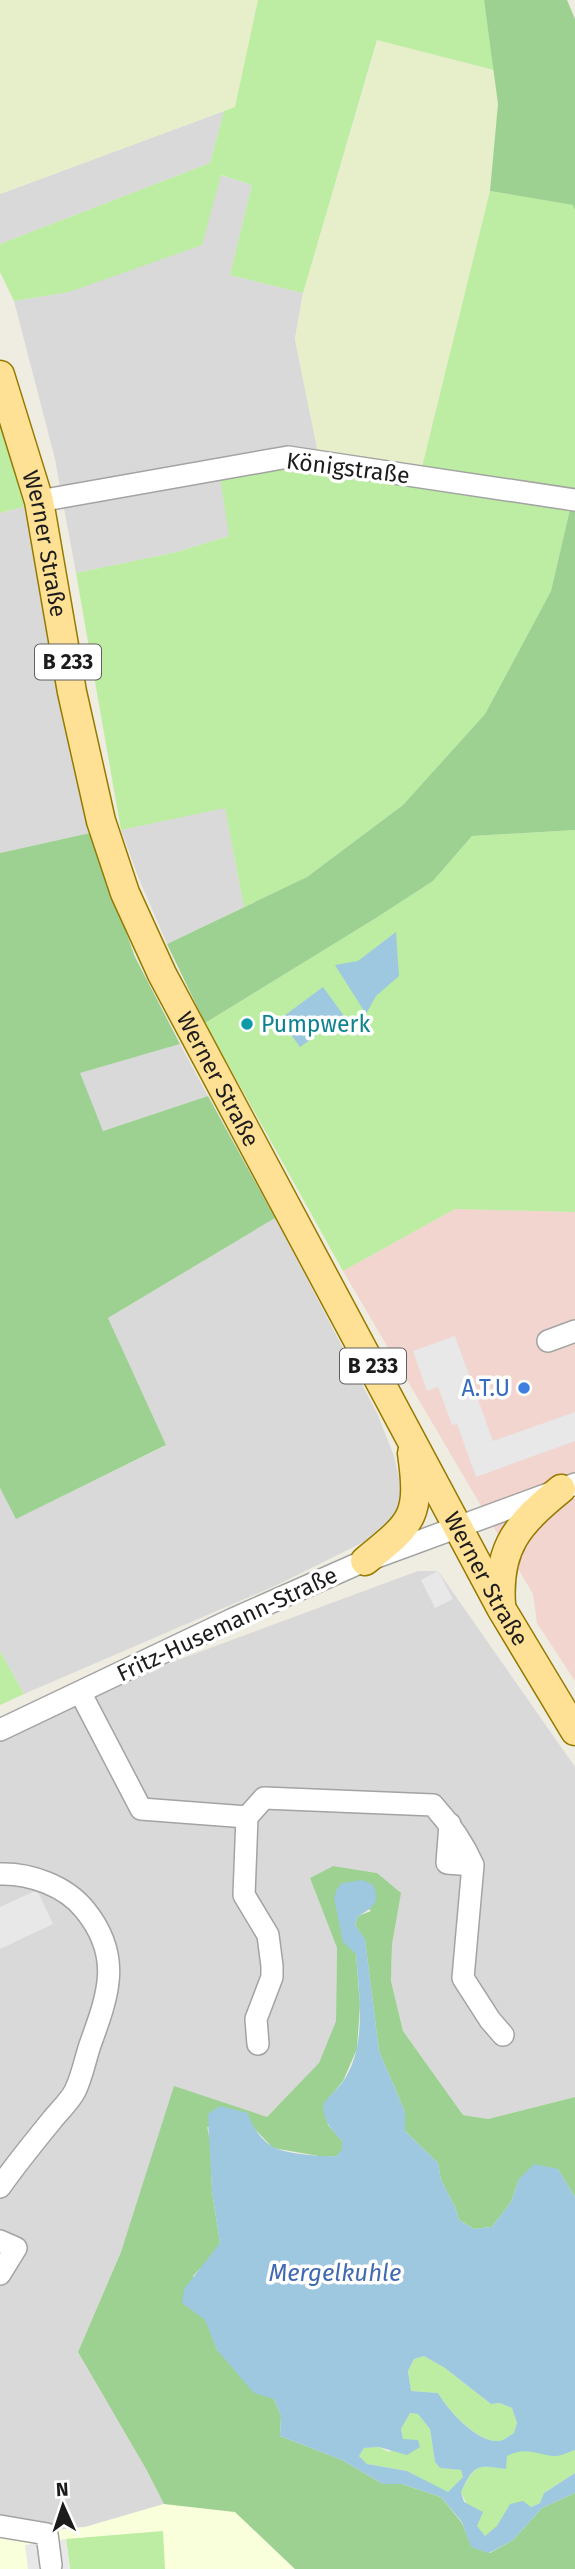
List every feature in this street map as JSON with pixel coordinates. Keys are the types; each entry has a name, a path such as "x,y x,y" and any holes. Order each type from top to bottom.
{"main road":[{"name":"Werner Straße","path":"0,375 39,501 72,692 100,821 125,892 176,1002 457,1527 501,1608 575,1731"},
{"path":"365,1561 402,1531 411,1517 416,1480 410,1436"},
{"path":"501,1608 499,1580 513,1537 531,1514 568,1487"}],"street":[{"name":"Königstraße","path":"39,501 288,457 575,500"},
{"path":"548,1341 575,1331"},
{"name":"Fritz-Husemann-Straße","path":"0,1730 233,1619 365,1561 568,1487"},
{"path":"80,1692 141,1809 247,1817"},
{"path":"258,2044 256,2019 272,1977 272,1966 268,1935 244,1895 247,1817 264,1798 433,1805 450,1824 466,1850 472,1866 463,1978 503,2035"},
{"path":"0,1874 18,1874 46,1883 78,1902 94,1921 105,1941 109,1960 109,1982 105,2005 75,2092 15,2165 0,2188"},
{"path":"0,2241 16,2248 0,2274"},
{"path":"0,2526 47,2534 51,2565"}],"shaded area":[{"path":"0,0 258,0 235,107 0,194"},
{"path":"378,40 494,70 498,104 490,191 422,467 318,453 295,339 303,293"},
{"path":"224,111 210,163 0,244 0,194"},
{"path":"220,175 252,185 230,275 303,293 295,339 318,453 229,536 177,552 76,573 55,459 14,301 69,292"},
{"path":"30,505 90,833 0,853 0,513"},
{"path":"225,807 244,907 167,944 121,830"},
{"path":"180,1044 208,1096 103,1131 79,1073"},
{"path":"455,1209 575,1212 575,1681 537,1623 533,1594 343,1271"},
{"path":"275,1218 377,1413 394,1456 401,1487 400,1509 388,1530 277,1585 24,1694 0,1651 0,1488 17,1518 165,1446 108,1318"},
{"path":"455,1336 493,1441 575,1412 575,1441 476,1477 457,1424 452,1425 438,1387 427,1391 413,1351"},
{"path":"418,1571 438,1571 575,1767 575,2097 488,2119 463,2115 403,2031 391,1981 392,1944 377,1873 333,1866 310,1878 337,1948 336,2021 320,2063 267,2117 121,2252 78,2352 164,2504 85,2527 16,2534 0,2532 0,1726"},
{"path":"438,1571 453,1599 435,1608 421,1580"},
{"path":"37,1890 53,1924 0,1949 0,1907"},
{"path":"164,2504 235,2512 295,2569 0,2569 0,2532 16,2534 85,2527"},
{"path":"66,2539 70,2569 28,2569 25,2545"}],"green space":[{"path":"258,0 484,0 494,70 377,40 303,293 230,275 252,185 221,175 202,245 69,292 14,301 0,272 0,244 210,163 224,111 235,107"},
{"path":"484,0 567,0 575,19 575,210 573,205 490,191 498,104"},
{"path":"490,191 574,205 575,492 422,467"},
{"path":"0,426 30,505 0,513"},
{"path":"281,465 571,505 551,591 485,714 403,805 307,877 244,907 225,808 121,830 76,573 177,552 229,536 220,477"},
{"path":"571,505 575,505 575,830 472,836 433,881 205,1023 167,944 307,877 403,805 485,714 551,591"},
{"path":"575,830 575,1212 455,1209 343,1271 205,1023 433,881 472,836"},
{"path":"90,833 135,957 180,1044 80,1073 103,1131 208,1096 275,1218 108,1318 166,1445 16,1519 0,1488 0,853"},
{"path":"0,1651 24,1694 0,1705"},
{"path":"333,1866 377,1873 401,1893 392,1944 391,1981 403,2031 463,2115 488,2119 575,2097 575,2197 558,2169 519,2179 511,2202 492,2227 474,2229 459,2220 441,2180 438,2163 405,2131 405,2112 379,2051 365,1940 355,1925 358,1916 371,1911 342,1883 356,1954 360,2005 357,2049 343,2081 324,2104 328,2125 342,2141 342,2150 337,2156 324,2157 273,2148 251,2125 207,2127 212,2191 220,2243 215,2253 193,2276 217,2350 274,2399 281,2416 280,2436 342,2460 383,2484 402,2484 441,2497 462,2523 472,2547 490,2553 513,2540 542,2508 575,2493 575,2569 295,2569 235,2512 164,2504 78,2352 121,2252 174,2086 267,2117 319,2063 336,2021 337,1948 310,1878"},
{"path":"424,2356 445,2368 491,2404 500,2403 512,2408 517,2423 514,2433 499,2441 482,2437 456,2416 438,2393 411,2391 408,2371 414,2359"},
{"path":"410,2413 418,2414 430,2429 435,2462 440,2468 461,2470 463,2477 448,2493 407,2471 367,2464 359,2456 364,2448 379,2447 389,2452 403,2440 401,2429"},
{"path":"519,2450 553,2454 575,2450 575,2473 545,2492 540,2503 531,2507 510,2504 497,2527 485,2536 477,2527 461,2492 477,2469 505,2469 507,2456"},
{"path":"163,2531 165,2569 70,2569 66,2539"}],"water":[{"path":"396,932 399,976 376,996 366,1014 335,965 358,961"},
{"path":"323,987 344,1016 300,1047 280,1019"},
{"name":"Mergelkuhle","path":"363,1880 373,1885 376,1900 368,1910 358,1916 355,1925 365,1939 379,2051 405,2112 405,2131 438,2163 441,2180 459,2220 474,2229 492,2227 511,2202 519,2179 534,2164 558,2169 575,2197 575,2450 555,2456 530,2452 513,2453 507,2456 506,2469 477,2468 469,2476 461,2492 464,2502 483,2512 477,2526 485,2536 497,2526 510,2504 523,2501 531,2507 540,2503 544,2493 575,2473 575,2493 542,2508 513,2540 489,2553 471,2547 462,2522 441,2497 402,2484 383,2484 342,2460 280,2436 281,2416 274,2399 254,2393 217,2350 205,2320 182,2303 184,2289 220,2243 212,2191 208,2114 220,2106 248,2113 254,2128 262,2137 281,2150 305,2155 337,2156 342,2149 342,2141 326,2120 323,2104 342,2083 350,2069 359,2037 360,2003 356,1954 343,1942 334,1898 342,1883","holes":["424,2356 445,2368 491,2404 500,2403 512,2408 517,2423 514,2433 499,2441 482,2437 456,2416 438,2393 411,2391 408,2371 414,2359","410,2413 418,2414 430,2429 435,2462 440,2468 461,2470 463,2477 448,2492 407,2471 367,2464 359,2456 364,2448 379,2447 407,2455 420,2447 418,2440 403,2439 401,2429"]}],"place":[{"name":"Pumpwerk","path":"247,1024"},
{"name":"A.T.U","path":"524,1388"}]}
